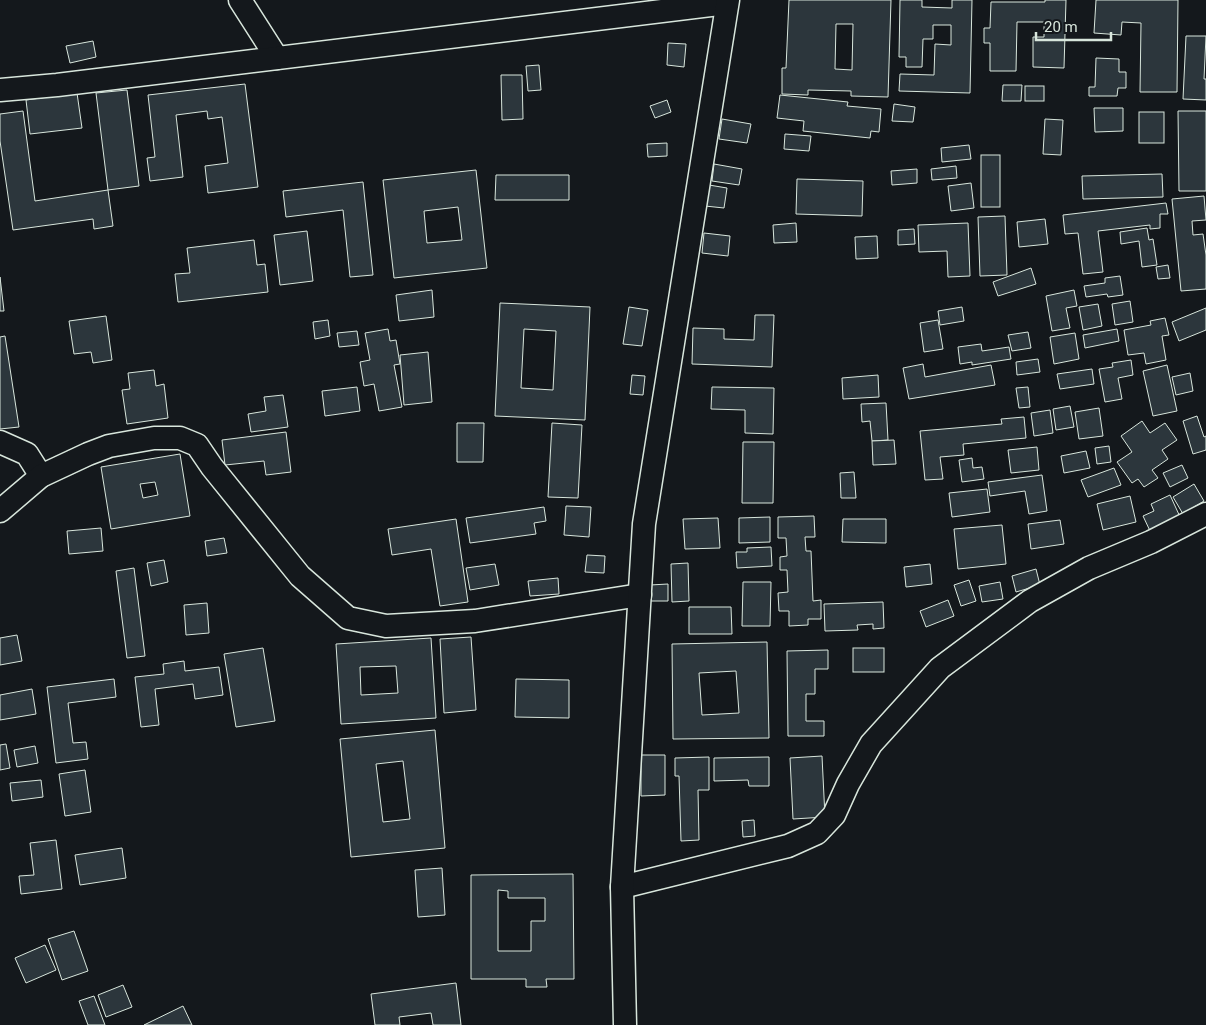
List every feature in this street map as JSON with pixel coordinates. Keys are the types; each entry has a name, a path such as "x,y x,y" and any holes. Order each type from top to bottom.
{"street":[{"path":"240,0 277,58"},
{"path":"0,90 277,58 728,1 644,524 622,887 625,1025"},
{"path":"0,511 41,476 88,454 109,446 154,438 180,438 197,445 212,467 300,576 348,618 386,626 475,621 640,595"},
{"path":"0,442 27,454 41,476"},
{"path":"622,887 788,846 817,833 834,815 848,784 871,744 940,668 1030,601 1089,568 1151,542 1206,514"}],"building":[{"path":"789,0 891,0 888,97 851,96 851,91 808,90 808,95 782,94 782,68 786,68","holes":["836,24 853,24 852,70 835,69"]},
{"path":"900,0 922,0 922,7 952,8 952,0 972,0 970,93 899,91 900,74 934,75 935,44 951,45 951,25 933,25 933,39 923,39 922,67 906,67 906,57 899,57"},
{"path":"1045,0 1066,0 1064,68 1033,67 1033,37 1044,37 1044,22 1017,22 1016,71 990,71 990,43 984,43 984,28 990,28 991,2 1045,2"},
{"path":"1096,0 1178,0 1177,92 1140,92 1141,23 1122,22 1121,35 1094,33"},
{"path":"1186,36 1206,36 1204,79 1206,79 1206,100 1183,99"},
{"path":"93,41 96,57 70,63 66,46"},
{"path":"668,43 686,44 684,67 667,65"},
{"path":"1096,58 1119,59 1119,72 1126,72 1126,88 1118,88 1117,96 1089,96 1089,87 1095,87"},
{"path":"539,65 541,90 528,91 526,66"},
{"path":"501,75 522,75 523,119 502,120"},
{"path":"245,84 258,187 208,193 205,166 228,163 222,117 208,119 207,111 176,115 183,177 150,181 147,158 155,157 148,95"},
{"path":"1003,85 1022,85 1021,101 1002,101"},
{"path":"1025,86 1044,86 1044,101 1025,101"},
{"path":"127,90 139,186 108,190 96,93"},
{"path":"77,93 82,128 30,134 26,100"},
{"path":"780,95 848,102 847,106 881,109 879,132 871,131 870,138 803,131 804,121 777,118"},
{"path":"667,100 671,112 655,118 650,106"},
{"path":"894,104 915,107 913,122 892,121"},
{"path":"1094,108 1123,108 1123,131 1095,132"},
{"path":"23,111 35,201 108,190 113,226 94,229 93,219 13,230 0,141 0,114"},
{"path":"1178,111 1206,111 1206,191 1179,191"},
{"path":"1139,112 1164,112 1164,143 1139,143"},
{"path":"722,119 751,124 747,143 719,139"},
{"path":"1045,119 1063,120 1061,155 1043,154"},
{"path":"785,134 811,136 809,151 784,149"},
{"path":"667,143 667,156 648,157 647,144"},
{"path":"969,145 971,159 942,162 941,148"},
{"path":"981,155 1000,155 1000,207 981,207"},
{"path":"714,164 742,169 739,185 712,181"},
{"path":"956,166 957,178 932,180 931,169"},
{"path":"917,169 917,183 892,185 891,171"},
{"path":"476,170 487,268 394,278 383,180","holes":["458,207 462,240 427,243 424,211"]},
{"path":"1162,174 1163,197 1083,199 1082,176"},
{"path":"496,175 569,175 569,200 495,200"},
{"path":"797,179 863,181 862,216 796,214"},
{"path":"363,182 373,275 350,277 343,210 286,217 283,191"},
{"path":"971,183 974,208 951,211 948,186"},
{"path":"709,185 727,188 724,208 705,206"},
{"path":"1204,196 1206,220 1192,221 1193,235 1203,234 1206,255 1206,289 1181,291 1172,199"},
{"path":"1166,203 1168,214 1160,214 1160,228 1150,229 1150,225 1098,231 1103,272 1083,274 1078,233 1065,234 1063,215"},
{"path":"1005,216 1007,275 980,276 978,217"},
{"path":"1045,219 1048,244 1019,247 1017,222"},
{"path":"796,223 797,242 774,243 773,225"},
{"path":"968,223 970,276 948,277 947,251 919,252 918,225"},
{"path":"1147,228 1149,240 1153,239 1157,265 1142,267 1139,241 1121,244 1120,232"},
{"path":"914,229 915,244 898,245 898,230"},
{"path":"307,231 313,281 280,285 274,235"},
{"path":"704,233 730,236 728,256 702,253"},
{"path":"877,236 878,258 856,259 855,237"},
{"path":"254,240 257,265 265,264 268,292 178,302 175,274 190,273 187,248"},
{"path":"1168,265 1170,278 1158,279 1156,267"},
{"path":"1031,268 1036,284 998,296 993,282"},
{"path":"1120,276 1123,295 1108,297 1107,294 1086,297 1084,286 1105,283 1105,278"},
{"path":"0,277 4,311 0,311"},
{"path":"432,290 434,317 399,321 396,295"},
{"path":"1074,290 1077,306 1066,308 1070,328 1052,331 1046,296"},
{"path":"1130,301 1133,322 1115,325 1112,304"},
{"path":"500,303 590,307 585,420 495,416","holes":["524,329 556,331 553,390 521,388"]},
{"path":"1098,304 1102,326 1083,330 1079,307"},
{"path":"629,307 648,310 642,346 623,344"},
{"path":"962,307 964,321 940,325 938,311"},
{"path":"1206,308 1206,330 1179,341 1172,322"},
{"path":"755,315 774,315 772,367 692,364 693,328 724,329 724,339 754,340"},
{"path":"106,316 112,360 93,363 91,352 74,354 69,321"},
{"path":"1165,318 1169,335 1162,336 1166,360 1146,364 1144,353 1128,355 1124,330 1151,325 1150,321"},
{"path":"328,320 330,336 315,339 313,322"},
{"path":"938,320 943,349 924,352 920,323"},
{"path":"388,329 390,341 396,340 400,364 394,365 402,407 379,411 374,384 364,386 360,362 370,360 365,333"},
{"path":"1117,329 1119,341 1085,348 1083,335"},
{"path":"357,331 359,345 339,347 337,333"},
{"path":"1028,332 1031,348 1012,351 1008,335"},
{"path":"1075,333 1079,359 1054,364 1050,337"},
{"path":"5,336 19,427 0,429 0,337"},
{"path":"981,344 982,351 1009,347 1011,359 972,365 972,362 960,364 958,347"},
{"path":"428,352 432,402 404,405 400,355"},
{"path":"1038,359 1040,372 1017,375 1016,362"},
{"path":"1131,360 1133,375 1118,378 1122,399 1105,402 1099,369 1113,367 1112,363"},
{"path":"923,364 925,377 991,365 995,385 909,399 903,368"},
{"path":"1167,365 1177,411 1153,416 1143,371"},
{"path":"1092,369 1094,384 1060,389 1057,374"},
{"path":"154,370 156,386 164,384 168,418 127,424 122,390 130,389 128,373"},
{"path":"1190,373 1193,391 1176,395 1172,377"},
{"path":"632,375 645,376 643,395 630,394"},
{"path":"878,375 879,397 843,399 842,378"},
{"path":"357,387 360,411 325,416 322,391"},
{"path":"712,387 774,388 773,434 745,433 745,410 711,409"},
{"path":"1028,387 1030,407 1019,408 1016,388"},
{"path":"283,395 288,427 251,432 248,414 266,411 264,397"},
{"path":"886,403 888,440 872,441 870,421 862,422 861,404"},
{"path":"1070,406 1074,427 1056,430 1053,409"},
{"path":"1099,408 1103,436 1079,439 1075,412"},
{"path":"1050,410 1053,433 1034,436 1031,413"},
{"path":"1197,416 1204,437 1206,436 1206,450 1193,454 1183,421"},
{"path":"1024,417 1026,438 963,444 964,455 940,457 943,479 925,480 920,431 1002,424 1001,419"},
{"path":"1142,421 1150,433 1165,423 1177,440 1162,450 1168,459 1152,470 1158,478 1144,487 1138,479 1132,483 1117,462 1132,452 1121,436"},
{"path":"457,423 484,423 483,462 457,462"},
{"path":"552,423 582,425 578,498 548,497"},
{"path":"286,432 291,472 266,475 264,461 225,465 222,440"},
{"path":"894,440 896,464 873,465 872,441"},
{"path":"743,442 774,442 773,503 742,503"},
{"path":"1109,446 1111,462 1097,464 1095,448"},
{"path":"1037,447 1039,470 1011,473 1008,450"},
{"path":"1086,451 1090,468 1064,473 1061,456"},
{"path":"180,454 190,516 111,529 101,467","holes":["155,482 158,495 143,498 140,484"]},
{"path":"972,458 973,468 982,467 984,479 962,482 959,460"},
{"path":"1182,465 1188,478 1170,487 1163,473"},
{"path":"1114,468 1121,485 1088,497 1081,480"},
{"path":"854,472 856,498 841,498 840,473"},
{"path":"1042,475 1047,511 1029,514 1025,491 990,496 988,482"},
{"path":"1194,484 1204,501 1183,514 1173,497"},
{"path":"987,489 990,512 952,517 949,493"},
{"path":"1170,495 1181,519 1151,533 1143,516 1154,511 1151,504"},
{"path":"1130,496 1136,522 1103,530 1097,504"},
{"path":"566,506 591,507 589,537 564,535"},
{"path":"544,507 546,521 534,523 536,534 470,543 466,518"},
{"path":"814,516 815,537 805,537 806,551 811,551 813,601 821,600 821,619 808,619 808,625 789,626 789,611 779,611 778,593 788,592 787,570 780,570 780,557 787,556 786,538 778,538 778,517"},
{"path":"770,517 770,542 739,543 739,518"},
{"path":"718,518 720,548 685,549 683,519"},
{"path":"456,519 468,602 440,606 431,549 392,555 388,529"},
{"path":"843,519 886,519 886,543 842,542"},
{"path":"1060,520 1064,544 1031,549 1028,524"},
{"path":"1002,525 1006,564 958,569 954,529"},
{"path":"101,528 103,551 69,554 67,531"},
{"path":"224,538 227,553 207,556 205,541"},
{"path":"771,547 772,566 737,568 736,552 747,552 747,548"},
{"path":"587,555 605,556 604,573 585,572"},
{"path":"164,560 168,582 151,586 147,563"},
{"path":"688,563 689,601 672,602 671,564"},
{"path":"495,564 499,585 470,590 466,568"},
{"path":"930,564 932,584 906,587 904,567"},
{"path":"134,568 145,656 127,658 116,571"},
{"path":"1036,569 1040,585 1016,592 1012,576"},
{"path":"558,578 559,594 530,596 528,581"},
{"path":"969,580 976,601 961,606 954,585"},
{"path":"743,582 771,582 770,626 742,626"},
{"path":"1000,582 1003,599 982,602 979,586"},
{"path":"668,584 668,601 650,601 650,585"},
{"path":"948,600 954,616 926,627 920,611"},
{"path":"883,602 884,628 873,629 873,624 857,625 858,630 825,631 824,604"},
{"path":"207,603 209,633 186,635 184,605"},
{"path":"689,607 731,607 732,634 689,634"},
{"path":"17,635 22,661 0,665 0,638"},
{"path":"471,637 476,710 444,713 440,639"},
{"path":"431,638 436,718 341,724 336,644","holes":["396,666 398,693 361,695 360,667"]},
{"path":"767,642 769,738 673,739 672,644","holes":["736,671 739,713 702,715 699,673"]},
{"path":"263,648 275,721 236,727 224,654"},
{"path":"853,648 884,648 884,672 853,672"},
{"path":"828,650 828,669 815,669 815,694 806,694 806,721 824,721 824,736 788,736 787,651"},
{"path":"184,661 185,671 219,667 223,695 195,699 193,684 155,689 159,725 141,727 135,677 164,674 163,664"},
{"path":"114,679 116,697 68,703 73,743 86,742 88,759 56,763 47,687"},
{"path":"516,679 569,680 569,718 515,717"},
{"path":"32,689 36,714 0,720 0,695"},
{"path":"435,730 445,848 351,857 340,739","holes":["403,761 410,819 383,822 376,764"]},
{"path":"6,744 10,768 0,770 0,745"},
{"path":"35,746 38,763 17,767 14,750"},
{"path":"641,755 665,755 665,795 641,796"},
{"path":"822,756 825,817 793,819 790,758"},
{"path":"709,757 709,790 698,790 699,840 681,841 679,776 675,776 675,758"},
{"path":"769,757 769,786 749,786 748,780 714,781 714,758"},
{"path":"85,770 91,812 65,816 59,774"},
{"path":"41,780 43,797 12,801 10,783"},
{"path":"754,820 755,836 743,837 742,821"},
{"path":"56,840 62,889 21,894 19,876 34,875 30,843"},
{"path":"122,848 126,878 80,885 75,855"},
{"path":"442,868 445,915 418,917 415,870"},
{"path":"573,874 574,979 546,979 547,987 526,987 526,979 471,979 471,875","holes":["498,890 508,891 508,898 545,898 545,921 531,921 531,951 498,951"]},
{"path":"74,931 88,971 62,980 48,939"},
{"path":"45,945 56,970 26,983 15,958"},
{"path":"456,983 461,1025 433,1025 431,1013 399,1017 400,1025 375,1025 371,994"},
{"path":"123,985 132,1007 106,1017 98,995"},
{"path":"94,996 105,1025 88,1025 79,1001"},
{"path":"183,1006 192,1025 144,1025"}]}
